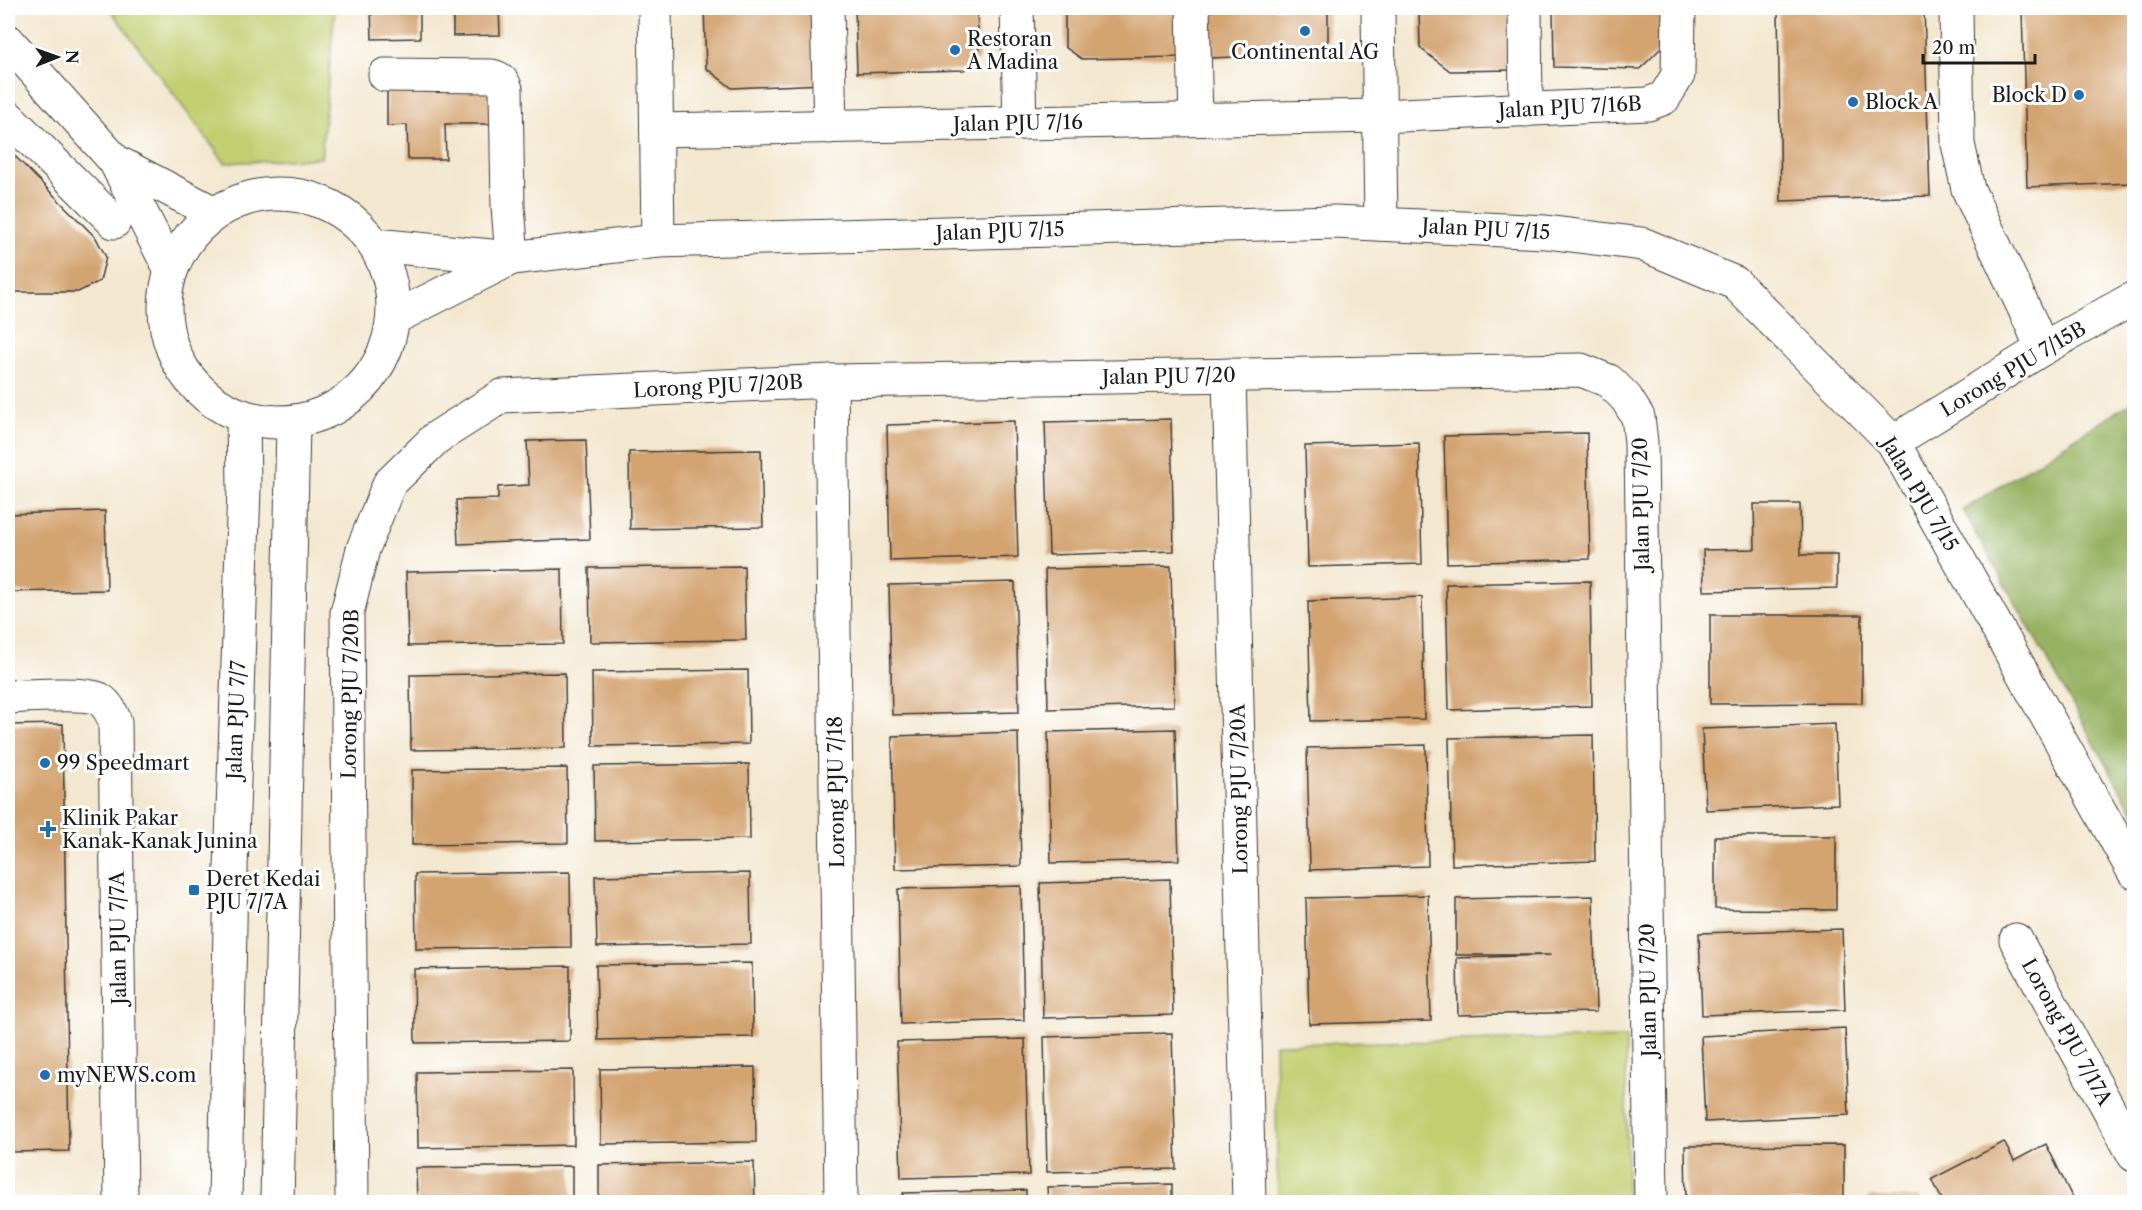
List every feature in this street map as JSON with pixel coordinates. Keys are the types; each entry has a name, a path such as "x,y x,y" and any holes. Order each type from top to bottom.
{"street":[{"path":"655,8 658,241"},
{"path":"827,8 830,126"},
{"path":"1017,8 1020,123"},
{"path":"1193,8 1196,120"},
{"path":"1378,8 1381,224"},
{"path":"1525,8 1526,110"},
{"name":"Jalan PJU 7/16B","path":"1379,116 1648,104 1665,98 1678,75 1680,8"},
{"path":"1956,8 1958,144 1968,189 2042,349"},
{"path":"9,47 115,161 171,271"},
{"path":"385,75 492,76 504,82 512,258"},
{"name":"Jalan PJU 7/16","path":"657,130 1379,116"},
{"path":"8,117 114,222"},
{"path":"115,161 214,213"},
{"path":"283,193 319,200 351,218 375,245 391,280 394,318 383,357 362,389 330,412 293,423 267,423 243,418 211,401 186,376 170,343 164,307 171,271 187,239 214,213 247,198 283,193"},
{"name":"Jalan PJU 7/15","path":"375,245 512,258 658,241 1335,222 1546,232 1642,244 1735,283 1893,442 2134,873"},
{"name":"Jalan PJU 7/15","path":"394,318 512,258"},
{"name":"Lorong PJU 7/15B","path":"1893,442 2042,349 2134,298"},
{"name":"Jalan PJU 7/20","path":"831,381 1581,370 1609,381 1626,398 1638,417 1642,454 1651,1203"},
{"name":"Lorong PJU 7/20A","path":"1229,375 1249,1203"},
{"name":"Lorong PJU 7/20B","path":"352,1203 348,613 363,549 389,484 436,438 502,396 831,381"},
{"name":"Lorong PJU 7/18","path":"831,381 841,1203"},
{"name":"Jalan PJU 7/7","path":"225,1203 231,869 244,488 243,418"},
{"path":"277,1203 293,423"},
{"name":"Jalan PJU 7/7A","path":"8,697 86,696 99,699 110,709 115,722 121,1203"},
{"name":"Lorong PJU 7/17A","path":"2016,940 2134,1155"}],"green space":[{"path":"109,8 335,8 321,158 225,163"},
{"path":"2134,400 2134,814 1963,510"},
{"path":"1626,1038 1627,1202 1278,1202 1275,1044"}],"building":[{"path":"371,8 420,8 420,38 372,39"},
{"path":"453,8 499,8 500,35 453,36"},
{"path":"704,8 822,8 825,84 732,88 706,68"},
{"path":"855,8 977,8 979,59 964,70 857,73"},
{"path":"1065,8 1184,8 1182,57 1082,59 1065,47"},
{"path":"1209,8 1328,8 1328,40 1316,54 1209,58"},
{"path":"1419,8 1518,8 1517,70 1450,71 1420,48"},
{"path":"1553,8 1663,8 1664,45 1640,69 1554,67"},
{"name":"Block A","path":"1778,8 1924,8 1930,196 1781,201"},
{"name":"Block D","path":"2022,8 2134,8 2134,183 2027,187"},
{"path":"494,82 495,124 445,124 446,159 408,159 407,125 387,126 387,84"},
{"path":"8,149 96,238 106,257 100,281 78,292 8,292"},
{"path":"1171,419 1174,551 1049,555 1045,422"},
{"path":"1014,421 1018,557 890,561 887,425"},
{"path":"1587,433 1590,559 1447,563 1444,436"},
{"path":"586,440 590,539 458,544 456,500 498,499 498,487 529,485 527,441"},
{"path":"1419,443 1422,564 1308,567 1305,446"},
{"path":"761,450 763,527 630,529 629,452"},
{"path":"1754,504 1800,504 1801,555 1837,555 1837,588 1704,591 1703,550 1755,549"},
{"path":"105,511 107,590 8,592 8,514"},
{"path":"744,566 746,640 590,642 589,568"},
{"path":"1171,566 1174,706 1048,709 1045,569"},
{"path":"562,569 563,644 408,646 406,572"},
{"path":"1590,581 1592,706 1449,710 1446,584"},
{"path":"1015,582 1019,712 892,715 889,585"},
{"path":"1422,597 1424,719 1311,721 1308,601"},
{"path":"1710,615 1862,615 1862,703 1710,704"},
{"path":"748,670 749,744 593,746 592,672"},
{"path":"565,673 566,748 411,750 410,675"},
{"path":"63,724 69,1151 8,1152 8,725"},
{"path":"1835,724 1838,804 1706,810 1702,729"},
{"path":"1175,729 1179,860 1051,863 1048,732"},
{"path":"1018,732 1021,866 895,869 892,736"},
{"path":"1593,735 1595,861 1452,865 1449,738"},
{"path":"1426,745 1428,866 1310,870 1307,748"},
{"path":"749,764 750,839 595,841 594,766"},
{"path":"567,768 568,843 412,845 412,770"},
{"path":"1715,836 1836,836 1836,910 1715,909"},
{"path":"570,872 571,947 416,949 415,874"},
{"path":"750,873 751,944 597,947 595,876"},
{"path":"1170,879 1173,1015 1043,1018 1040,883"},
{"path":"1021,886 1024,1020 901,1024 898,889"},
{"path":"1428,895 1431,1021 1309,1024 1306,898"},
{"path":"1593,896 1596,1012 1458,1015 1457,958 1551,955 1456,955 1456,899"},
{"path":"1842,929 1845,1010 1702,1015 1699,933"},
{"path":"752,963 753,1037 598,1040 596,965"},
{"path":"570,966 570,1041 415,1043 414,969"},
{"path":"1845,1028 1849,1115 1705,1122 1701,1036"},
{"path":"1172,1033 1176,1169 1047,1172 1044,1037"},
{"path":"1025,1039 1029,1175 901,1178 897,1042"},
{"path":"755,1067 756,1142 601,1144 600,1069"},
{"path":"573,1070 574,1145 418,1148 417,1072"},
{"path":"2004,1142 2014,1161 2046,1144 2072,1197 2061,1202 1943,1202 1932,1179"},
{"path":"1844,1145 1844,1202 1686,1202 1685,1146"},
{"path":"754,1162 755,1202 599,1202 599,1165"},
{"path":"572,1166 572,1202 417,1202 416,1168"},
{"path":"1172,1184 1172,1202 1048,1202 1047,1187"},
{"path":"1026,1190 1026,1202 903,1202 903,1193"},
{"path":"1868,1197 1919,1197 1919,1202 1868,1202"}],"place":[{"name":"Continental AG","path":"1305,31"},
{"name":"Restoran A Madina","path":"955,50"},
{"name":"Block D","path":"2079,95"},
{"name":"Block A","path":"1853,102"},
{"name":"99 Speedmart","path":"45,763"},
{"name":"Klinik Pakar Kanak-Kanak Junina","path":"48,829"},
{"name":"Deret Kedai PJU 7/7A","path":"194,890"},
{"name":"myNEWS.com","path":"45,1075"}]}
